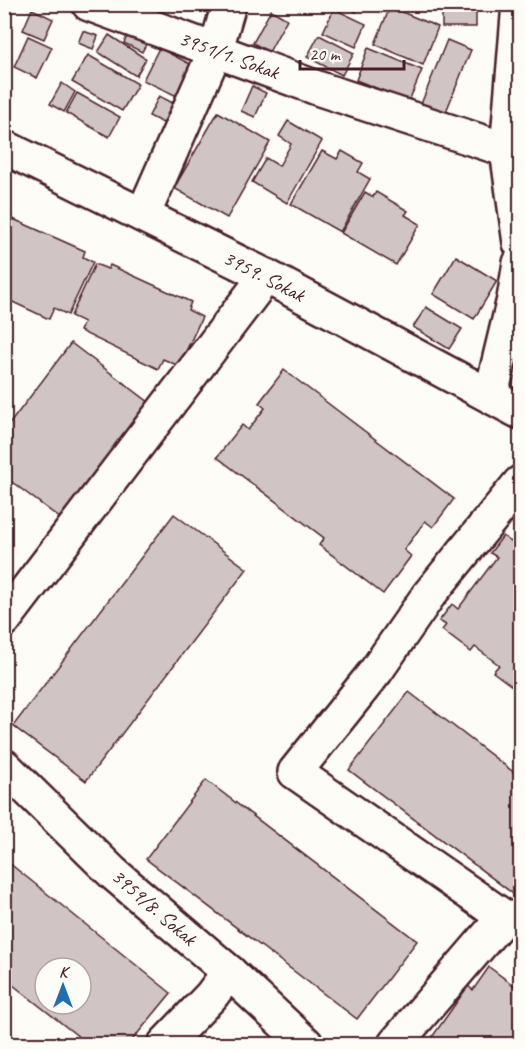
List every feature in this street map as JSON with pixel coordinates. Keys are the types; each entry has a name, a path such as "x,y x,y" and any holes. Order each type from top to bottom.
{"street":[{"name":"3951/1. Sokak","path":"89,4 320,89 507,150"},
{"path":"143,215 216,49 229,4"},
{"path":"519,4 507,150 520,243"},
{"name":"3959. Sokak","path":"4,147 266,276 520,412"},
{"path":"491,395 518,295 520,263"},
{"path":"4,620 266,276"},
{"path":"395,1044 504,917 295,772 376,671 428,596 520,483"},
{"name":"3959/8. Sokak","path":"4,766 113,873 229,972 306,1044"},
{"path":"165,1044 211,996 229,972"}],"building":[{"path":"4,4 12,4 4,17"},
{"path":"343,4 360,4 356,12"},
{"path":"442,4 476,4 476,27 442,27"},
{"path":"390,7 438,27 423,65 375,44"},
{"path":"32,9 53,19 44,39 23,30"},
{"path":"334,9 366,24 356,47 323,32"},
{"path":"271,10 287,19 269,52 253,43"},
{"path":"83,31 98,36 93,49 78,43"},
{"path":"129,32 147,42 142,52 124,43"},
{"path":"109,35 146,59 136,76 98,52"},
{"path":"319,35 354,53 342,75 307,57"},
{"path":"28,36 52,47 37,78 14,67"},
{"path":"447,40 471,50 445,114 421,104"},
{"path":"159,48 194,66 179,97 143,80"},
{"path":"368,48 422,70 409,101 356,80"},
{"path":"4,54 10,57 4,69"},
{"path":"88,55 138,84 122,111 72,82"},
{"path":"62,83 75,92 64,112 50,104"},
{"path":"252,86 266,93 255,117 241,111"},
{"path":"77,93 120,117 109,137 66,113"},
{"path":"159,96 179,106 169,126 149,116"},
{"path":"218,112 270,142 227,218 174,188"},
{"path":"288,121 322,141 287,203 252,182 266,158 279,166 291,144 279,136"},
{"path":"322,151 337,159 342,151 363,163 358,172 370,179 340,232 291,204"},
{"path":"365,192 373,197 376,192 408,211 405,215 420,224 396,265 341,233"},
{"path":"4,215 85,251 83,257 93,262 68,315 54,308 49,319 4,298"},
{"path":"456,256 497,281 474,319 433,294"},
{"path":"95,264 108,269 110,265 191,302 188,310 202,317 179,366 163,359 158,369 80,331 84,322 71,316"},
{"path":"426,307 462,329 449,349 413,327"},
{"path":"71,343 154,406 65,522 4,476 4,431"},
{"path":"284,370 454,499 433,527 425,521 404,550 411,556 383,594 319,545 324,538 217,457 242,425 248,430 265,408 259,403"},
{"path":"174,514 247,569 86,781 13,726"},
{"path":"520,530 520,692 493,672 499,665 475,647 471,652 442,630 446,625 439,621 452,604 458,609 497,557 490,553 503,536 511,542"},
{"path":"409,692 520,777 520,899 349,770"},
{"path":"206,780 417,941 357,1019 146,859"},
{"path":"4,859 171,993 129,1044 88,1044 52,1016 93,1016 93,956 33,956 33,1001 4,978"},
{"path":"489,967 520,990 520,1044 431,1044 430,1040 468,986 473,990"}]}
